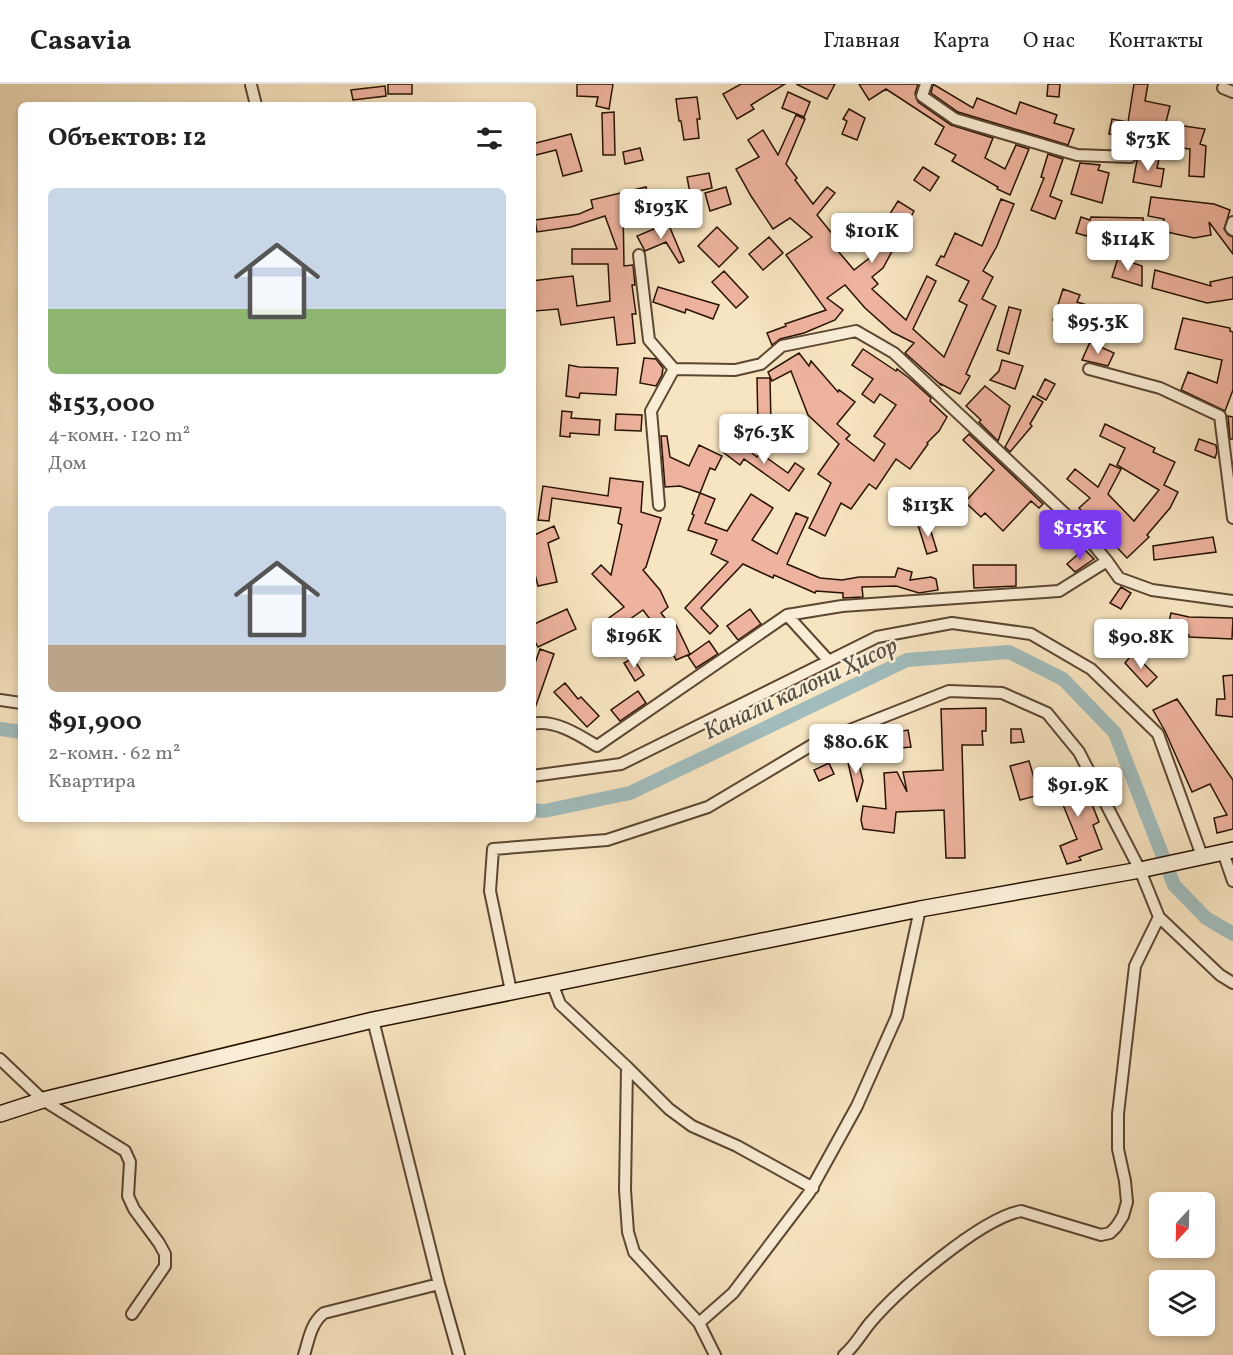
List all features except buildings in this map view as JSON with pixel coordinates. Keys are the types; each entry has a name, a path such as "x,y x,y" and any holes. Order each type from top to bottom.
{"main road":[{"path":"0,1114 43,1100 373,1020 920,909 1140,870 1228,851"}],"street":[{"path":"251,84 255,102"},
{"path":"926,84 922,96 955,119 1077,155 1130,157"},
{"path":"1233,222 1231,228 1233,230"},
{"path":"639,255 649,340 674,369 735,370 761,364 782,346 856,331 894,353 1079,527 1119,579 1152,591 1233,599"},
{"path":"659,505 651,411 674,369"},
{"path":"1089,369 1160,388 1220,416 1233,518"},
{"path":"536,723 571,730 597,746 787,615 842,606 1059,591 1107,561"},
{"path":"787,615 828,660"},
{"path":"536,775 621,764 877,637 952,623 1031,634 1091,669 1158,734 1202,856"},
{"path":"511,991 490,891 493,849 607,840 708,807 812,745 948,691 1002,693 1047,713 1078,752 1140,870 1159,917 1220,975 1233,983"},
{"path":"0,700 18,703"},
{"path":"1228,851 1233,881"},
{"path":"699,1323 733,1293 813,1188 857,1106 897,1016 920,909"},
{"path":"844,1355 870,1323 927,1269 977,1232 1010,1213 1021,1211 1101,1235 1110,1233 1116,1227 1123,1216 1127,1202 1118,1149 1118,1114 1135,966 1159,917"},
{"path":"552,983 560,1004 669,1108 692,1126 737,1146 813,1188"},
{"path":"373,1020 459,1355"},
{"path":"0,1059 43,1100 125,1152 130,1162 128,1196 134,1209 153,1233 165,1254 165,1266 132,1314"},
{"path":"627,1067 625,1190 628,1232 634,1252 699,1323 715,1355"},
{"path":"304,1355 312,1328 317,1318 324,1313 439,1284"}],"waterway":[{"name":"Канали калони Ҳисор","path":"536,810 544,811 630,793 907,660 1009,652 1063,679 1115,733 1174,885 1206,918 1233,934"},
{"name":"Канали калони Ҳисор","path":"0,729 18,732"}]}
